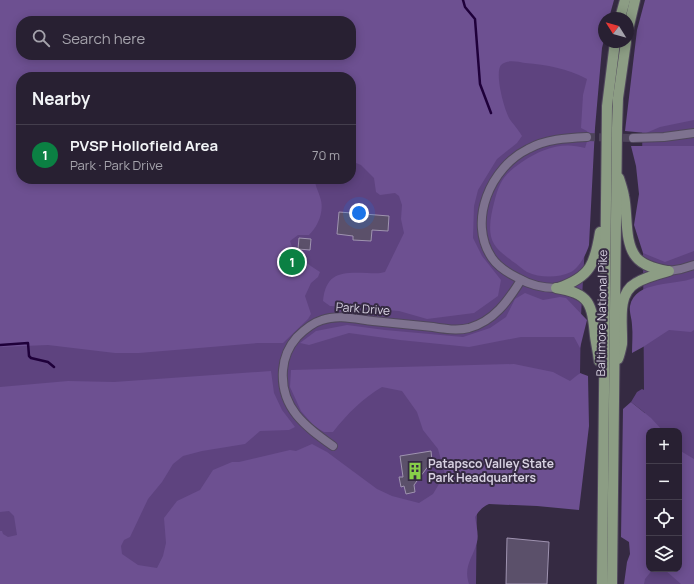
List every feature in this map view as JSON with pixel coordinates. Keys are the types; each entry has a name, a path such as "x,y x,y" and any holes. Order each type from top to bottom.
{"main road":[{"path":"622,12 625,0"},
{"path":"632,12 635,0"},
{"name":"Baltimore National Pike","path":"602,584 607,106 614,48"},
{"name":"Baltimore National Pike","path":"612,584 616,169 618,98 625,48"},
{"path":"616,169 624,196 631,248 636,257 643,263 654,268 668,271"},
{"path":"556,288 577,280 586,273 594,261 606,198"},
{"path":"614,379 622,345 623,306 625,295 635,283 668,271"},
{"path":"556,288 570,290 579,294 589,304 594,320 604,391"}],"street":[{"path":"633,138 664,137 694,133"},
{"path":"556,288 539,287 521,280 498,265 488,250 482,220 490,189 501,170 510,160 527,149 549,141 587,137"},
{"path":"668,271 681,269 694,264"},
{"name":"Park Drive","path":"333,446 300,420 285,395 282,375 283,365 290,347 301,334 322,319 340,317 448,329 468,328 484,322 498,312 521,280"}],"shaded area":[{"path":"0,0 598,18 598,48 601,48 587,209 581,316 580,373 477,502 476,584 0,584"},
{"path":"0,0 614,0 611,12 598,12 598,48 602,48 595,128 589,245 580,264 574,270 566,274 543,276 532,274 525,271 500,251 492,239 490,229 491,218 498,189 503,179 522,162 544,150 568,145 585,148 589,135 587,131 581,128 583,95 587,79 572,72 549,66 513,61 503,63 499,69 499,76 503,102 511,121 522,136 517,143 497,159 478,190 474,206 473,238 482,256 501,280 498,296 474,313 427,319 399,311 330,306 323,301 328,284 337,276 350,273 385,272 404,233 401,219 402,205 399,196 395,193 380,195 376,192 374,178 361,165 356,163 356,72 16,72 16,184 316,184 322,208 318,223 309,235 298,235 290,241 298,255 306,263 320,272 318,277 311,283 305,296 311,314 308,319 283,343 258,343 139,353 115,353 48,345 0,347"},
{"path":"645,0 694,0 694,120 660,127 646,133 625,131 637,30"},
{"path":"694,0 694,584 632,584 645,413 631,402 637,392 642,389 644,390 642,111"},
{"path":"631,146 694,146 694,251 665,262 643,253 634,225 639,194 636,166"},
{"path":"694,278 694,330 691,332 669,330 632,353 630,306 633,298 639,292 647,288"},
{"path":"525,293 543,300 560,297 566,298 587,320 580,348 574,337 521,337 469,347 349,333 309,345 300,343 316,331 347,325 463,337 490,328 506,317 515,299"},
{"path":"514,364 553,372 570,381 580,373 588,376 589,426 579,510 537,506 489,504 484,506 475,517 478,539 469,562 467,572 469,584 0,584 0,531 8,537 17,535 14,516 9,511 0,512 0,387 68,381 114,382 271,371 274,393 282,410 295,427 289,430 260,431 245,444 202,451 183,456 173,464 162,482 148,499 130,537 124,540 121,546 122,554 138,565 157,568 163,556 166,543 164,518 177,501 200,490 213,470 232,462 239,462 290,450 296,451 312,444 327,452 377,489 392,496 419,503 433,494 445,474 438,449 423,430 417,412 402,391 382,387 368,396 356,407 333,432 324,432 314,426 301,411 290,387 291,370"},
{"path":"631,402 651,418 660,428 646,428 646,572 651,572 645,579 644,584 624,584 627,562 630,554 629,542 621,537 623,409"},
{"path":"682,452 694,459 694,584 681,584 667,572 682,572"}],"building":[{"path":"339,212 389,216 388,231 372,230 371,241 353,240 353,236 337,234"},
{"path":"299,238 311,239 310,250 298,249"},
{"name":"Patapsco Valley State Park Headquarters","path":"431,451 432,461 414,485 415,492 406,494 404,486 401,487 399,477 403,477 400,456"},
{"path":"507,538 549,542 547,584 506,584"}],"waterway":[{"path":"463,0 465,7 475,19 480,84 491,113"},
{"path":"0,345 28,343 29,356 31,358 48,362 54,367"}],"tunnel":[{"path":"587,137 633,138"}],"place":[{"name":"PVSP Hollofield Area","path":"292,262"},
{"name":"Patapsco Valley State Park Headquarters","path":"415,471"}]}
